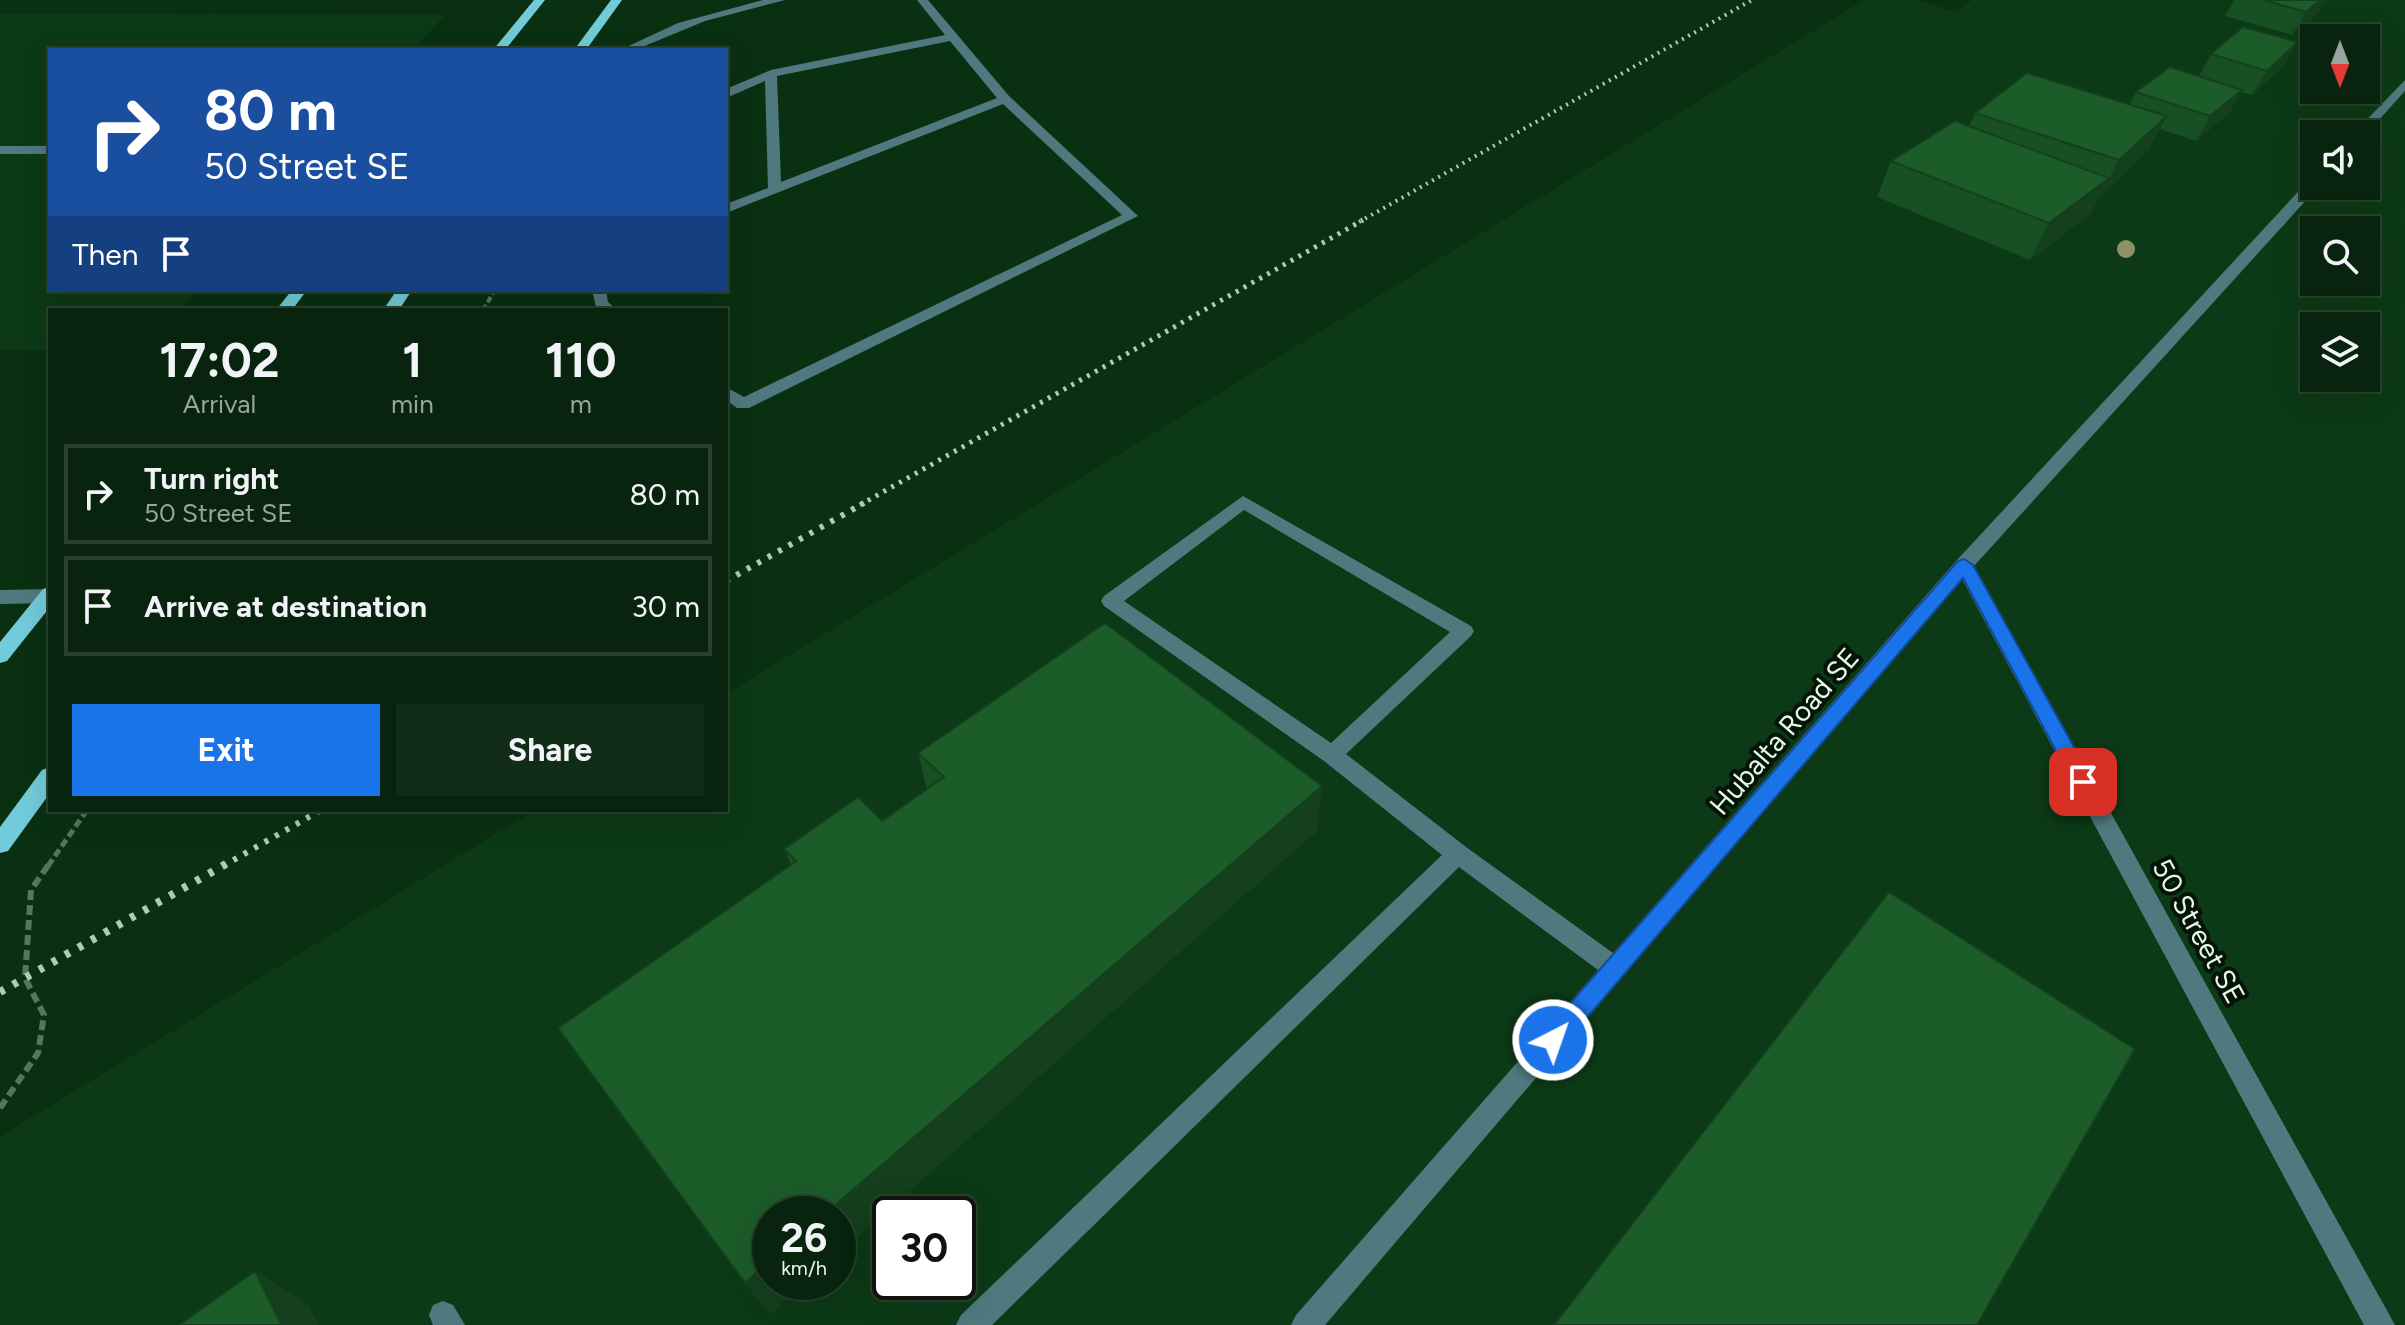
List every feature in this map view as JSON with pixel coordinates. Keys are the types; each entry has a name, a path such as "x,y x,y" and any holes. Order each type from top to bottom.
{"main road":[{"path":"501,48 540,0"},
{"path":"581,48 617,0"},
{"path":"286,308 298,292"},
{"path":"0,656 48,596"},
{"path":"0,844 48,779"}],"street":[{"path":"631,48 745,6 780,0"},
{"path":"728,393 743,404 1131,216 1005,99 922,0"},
{"path":"728,93 771,74 953,37"},
{"path":"771,74 775,189"},
{"path":"2372,120 2405,84"},
{"path":"728,208 1005,99"},
{"path":"0,150 48,150"},
{"name":"Hubalta Road SE","path":"1306,1325 1964,565 2300,198"},
{"path":"1332,755 1464,631 1243,502 1111,601 1332,755 1458,854 1615,969"},
{"name":"50 Street SE","path":"1964,565 2380,1325"},
{"path":"0,597 48,595"},
{"path":"971,1325 1458,854"}],"path":[{"path":"0,1108 38,1053 44,1015 25,978 31,890 86,812"}],"shaded area":[{"path":"1864,0 1917,0 1956,12 1972,0 2405,0 2405,1325 0,1325 0,1138 532,812 728,812 728,693"},
{"path":"0,14 445,15 415,48 48,48 48,292 195,292 181,308 48,308 48,350 0,350"}],"building":[{"path":"2264,0 2321,0 2306,12"},
{"path":"2243,27 2298,42 2267,71 2211,54"},
{"path":"2170,67 2242,90 2210,116 2136,92"},
{"path":"2027,73 2167,116 2119,160 1975,113"},
{"path":"1955,121 2109,178 2049,223 1891,161"},
{"path":"1105,623 1322,786 846,1196 752,1196 752,1277 745,1283 558,1028 796,861 784,849 858,797 882,821 944,777 918,753"},
{"path":"1889,892 2135,1049 1977,1325 1554,1325"},
{"path":"255,1271 282,1325 179,1325"}],"railway":[{"path":"1359,222 1752,0"},
{"path":"860,505 1363,220"},
{"path":"728,580 864,503"},
{"path":"223,866 318,812"},
{"path":"0,992 226,864"}],"route":[{"path":"1553,1040 1964,565 2083,782"}]}
